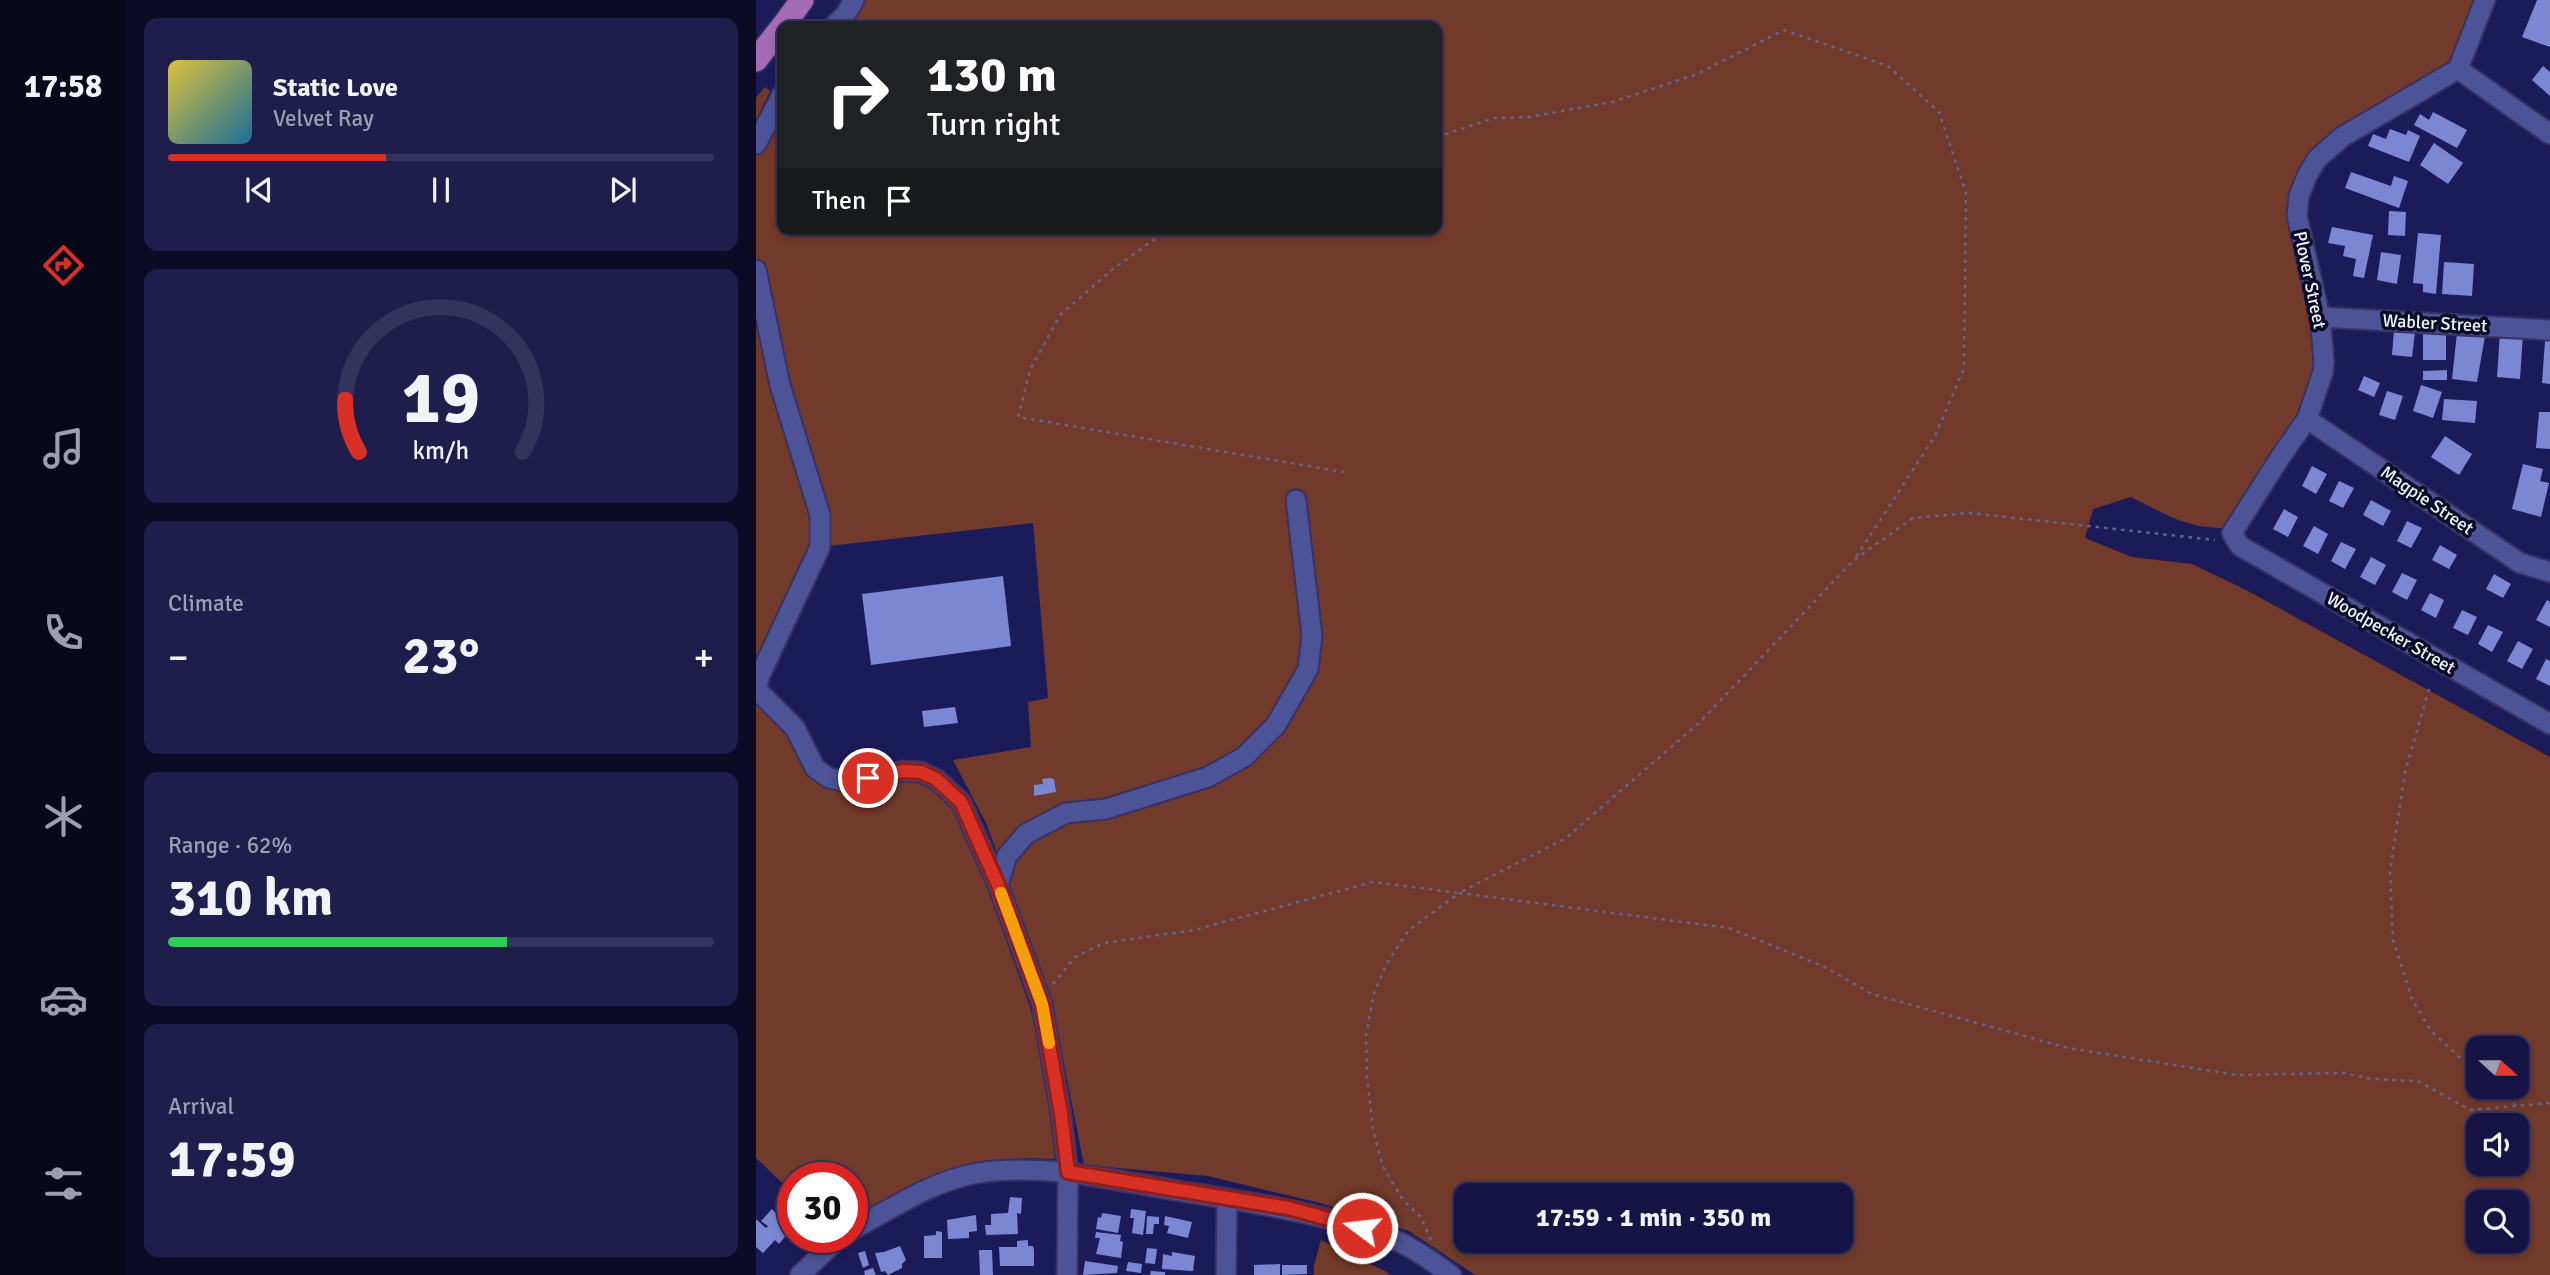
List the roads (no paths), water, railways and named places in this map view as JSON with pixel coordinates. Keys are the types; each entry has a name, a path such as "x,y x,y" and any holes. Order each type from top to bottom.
{"main road":[{"path":"787,21 802,0"},
{"path":"756,60 777,34"}],"street":[{"path":"839,21 854,0"},
{"path":"2486,0 2458,69 2550,134"},
{"name":"Plover Street","path":"2235,540 2234,528 2307,419 2323,372 2320,317 2297,216 2299,197 2307,176 2317,159 2342,136 2458,69"},
{"path":"756,144 777,104"},
{"path":"756,270 780,385 820,515 821,531 820,547 757,686 760,693 795,728 816,768 829,778 854,781 903,771 921,772 936,779 961,802 998,885 1042,1004 1068,1172 1067,1275"},
{"name":"Wabler Street","path":"2320,317 2550,330"},
{"name":"Magpie Street","path":"2307,419 2520,563 2550,572"},
{"path":"998,885 1007,856 1026,834 1066,813 1106,809 1208,777 1244,757 1276,724 1308,669 1312,636 1296,500"},
{"name":"Woodpecker Street","path":"2235,540 2550,724"},
{"path":"868,1221 918,1194 976,1173 1017,1170 1068,1172 1288,1208 1362,1228 1400,1242 1451,1275"},
{"path":"1226,1275 1227,1199"},
{"path":"800,1275 823,1253"}]}
